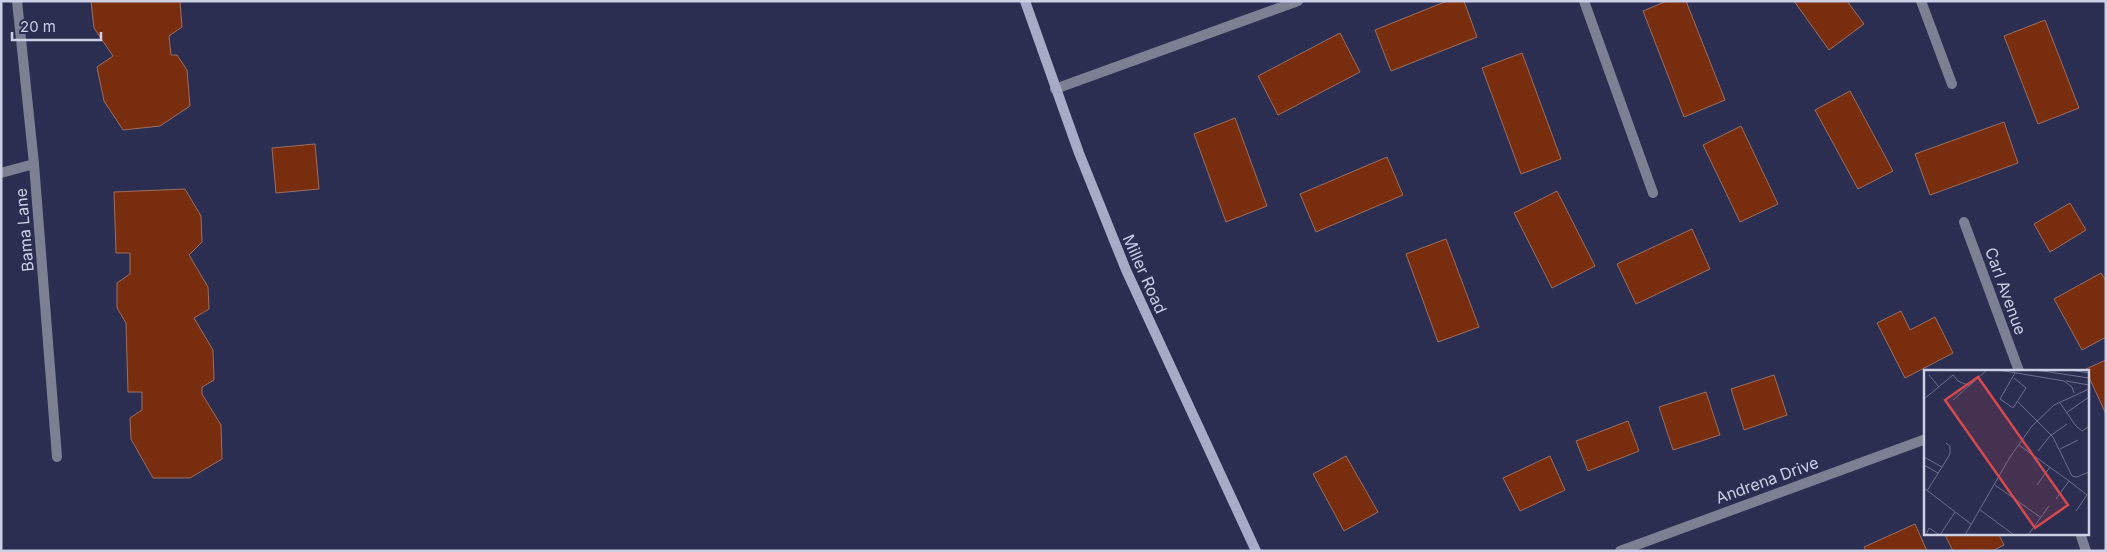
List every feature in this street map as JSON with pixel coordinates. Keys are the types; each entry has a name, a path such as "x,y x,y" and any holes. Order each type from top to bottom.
{"main road":[{"name":"Miller Road","path":"1025,1 1055,89 1126,270 1256,551"}],"street":[{"name":"Bama Lane","path":"18,1 34,164 57,457"},
{"path":"1055,89 1298,1"},
{"path":"1584,1 1653,193"},
{"path":"1921,1 1952,84"},
{"path":"1,173 34,164"},
{"name":"Carl Avenue","path":"1964,222 2019,370"},
{"name":"Andrena Drive","path":"1620,551 1924,440"},
{"path":"2080,534 2086,551"}],"building":[{"path":"91,1 180,1 182,27 169,36 171,55 177,55 187,70 190,106 160,126 123,130 104,101 97,67 113,56 94,28"},
{"path":"1447,1 1464,1 1477,37 1391,71 1375,30"},
{"path":"1667,1 1686,1 1725,100 1684,117 1643,11"},
{"path":"1794,1 1847,1 1864,24 1829,50"},
{"path":"2045,20 2079,108 2038,124 2004,36"},
{"path":"1340,33 1360,72 1278,115 1258,76"},
{"path":"1522,53 1561,159 1521,174 1482,68"},
{"path":"1850,91 1893,171 1858,189 1815,110"},
{"path":"1235,118 1267,206 1226,222 1194,134"},
{"path":"2004,122 2018,163 1930,195 1915,154"},
{"path":"1741,126 1778,204 1740,222 1703,145"},
{"path":"315,144 319,189 276,193 272,148"},
{"path":"1387,157 1403,195 1316,232 1300,194"},
{"path":"185,189 201,216 202,242 189,255 208,287 209,309 194,318 213,350 214,380 202,387 202,394 221,425 222,459 190,478 153,478 131,439 130,418 142,410 142,392 128,392 126,323 117,308 117,283 130,274 130,253 116,253 114,192"},
{"path":"1557,191 1595,266 1552,288 1514,213"},
{"path":"2070,203 2086,230 2050,252 2034,224"},
{"path":"1692,229 1710,269 1636,304 1617,264"},
{"path":"1446,239 1479,327 1438,342 1406,254"},
{"path":"2101,273 2106,281 2106,337 2082,350 2054,299"},
{"path":"1901,311 1910,330 1935,317 1953,353 1905,378 1877,323"},
{"path":"2106,360 2106,414 2090,379 2090,370 2086,369"},
{"path":"1774,375 1787,415 1744,430 1731,389"},
{"path":"1706,392 1720,435 1673,450 1659,407"},
{"path":"1628,421 1639,451 1588,471 1576,441"},
{"path":"1346,456 1378,512 1344,531 1313,474"},
{"path":"1550,456 1565,490 1520,511 1503,478"},
{"path":"1915,524 1927,551 1866,551 1864,547"},
{"path":"1944,534 1998,534 2004,545 1992,551 1953,551"}]}
